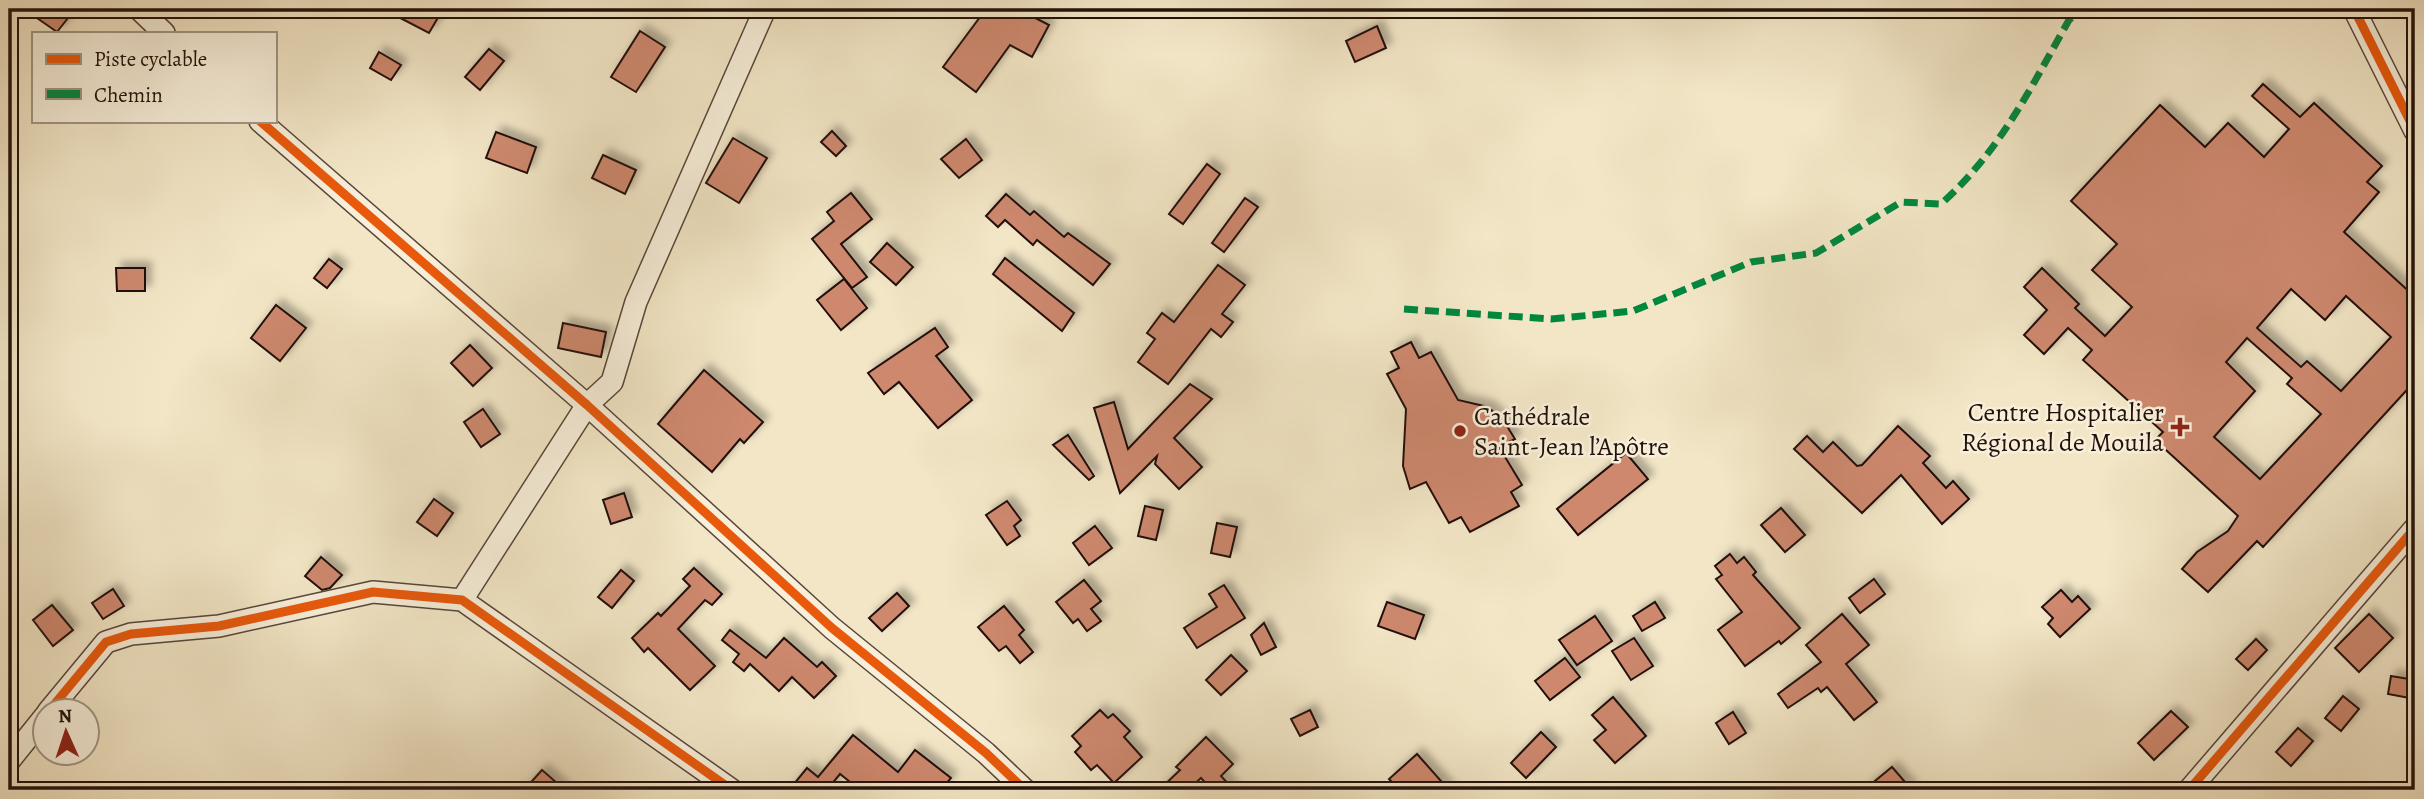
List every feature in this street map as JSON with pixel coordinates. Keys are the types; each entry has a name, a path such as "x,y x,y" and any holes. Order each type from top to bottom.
{"street":[{"path":"139,9 163,32"},
{"path":"462,600 587,405 612,382 636,302 765,9"},
{"path":"2354,9 2415,131"},
{"path":"261,122 587,405 832,628 986,753 1025,790"},
{"path":"2189,790 2415,528"},
{"path":"59,698 106,642 131,634 219,625 373,592 462,600 733,790"},
{"path":"9,761 32,732"}],"building":[{"path":"24,9 75,9 57,32"},
{"path":"383,9 443,9 429,33"},
{"path":"986,9 1018,9 1049,25 1032,57 1010,45 976,92 943,67"},
{"path":"1377,26 1386,48 1355,62 1346,41"},
{"path":"640,31 665,47 636,92 611,77"},
{"path":"489,49 504,61 480,90 465,77"},
{"path":"379,52 401,65 391,80 370,68"},
{"path":"2263,84 2300,117 2314,103 2382,166 2367,182 2379,192 2344,232 2415,297 2415,381 2263,547 2257,541 2208,592 2182,569 2197,552 2228,531 2238,516 2155,440 2163,432 2083,360 2092,350 2068,328 2044,354 2024,335 2047,310 2024,287 2042,268 2079,304 2075,308 2105,336 2132,307 2092,270 2117,244 2071,201 2160,105 2205,147 2228,123 2264,157 2289,129 2252,96","holes":["2291,289 2325,320 2346,296 2391,337 2341,391 2307,361 2301,367 2257,328","2247,338 2292,378 2287,384 2321,414 2260,479 2214,437 2255,391 2226,362"]},
{"path":"832,131 846,146 836,156 821,142"},
{"path":"496,132 536,147 527,173 486,158"},
{"path":"733,138 767,158 739,203 706,183"},
{"path":"966,139 982,160 959,178 941,159"},
{"path":"603,155 636,170 625,194 592,178"},
{"path":"1207,164 1220,174 1183,224 1169,214"},
{"path":"851,193 872,219 841,244 867,277 852,288 812,239 834,221 827,212"},
{"path":"1006,194 1030,215 1034,211 1064,237 1068,233 1110,264 1093,285 1037,240 1033,245 1005,220 998,227 986,216"},
{"path":"1245,198 1258,207 1224,252 1212,243"},
{"path":"887,243 913,267 896,285 870,262"},
{"path":"1005,258 1074,313 1062,331 993,274"},
{"path":"329,259 342,269 327,288 314,278"},
{"path":"1218,265 1245,285 1222,314 1233,322 1221,337 1211,329 1168,384 1138,362 1155,339 1147,333 1162,313 1174,322"},
{"path":"116,268 145,268 145,291 117,291"},
{"path":"844,279 867,308 841,330 817,300"},
{"path":"276,305 306,328 280,361 251,338"},
{"path":"563,323 606,332 601,357 558,348"},
{"path":"935,328 948,347 936,356 972,400 938,428 899,382 884,394 868,373"},
{"name":"Cathédrale Saint-Jean l’Apôtre","path":"1411,342 1419,358 1431,352 1458,400 1488,407 1505,423 1515,439 1499,447 1522,485 1511,492 1519,506 1470,532 1461,517 1449,523 1426,482 1410,489 1403,466 1406,409 1387,374 1399,368 1391,352"},
{"path":"470,345 492,368 473,386 451,363"},
{"path":"704,370 763,422 744,443 740,439 712,472 658,424"},
{"path":"1190,384 1212,399 1174,438 1202,467 1179,489 1155,464 1157,456 1120,493 1094,408 1114,402 1128,449"},
{"path":"483,409 500,434 481,447 464,422"},
{"path":"1898,426 1930,456 1923,463 1946,488 1953,481 1969,499 1942,524 1901,475 1862,513 1794,449 1807,436 1823,452 1833,442 1857,466 1862,465"},
{"path":"1068,435 1094,476 1089,480 1053,445"},
{"path":"1626,453 1648,479 1578,535 1557,509"},
{"path":"624,493 632,517 611,524 603,500"},
{"path":"434,499 453,513 437,536 417,522"},
{"path":"1007,501 1021,520 1014,526 1020,536 1007,545 986,515"},
{"path":"1145,506 1163,510 1156,540 1138,536"},
{"path":"1781,508 1805,535 1785,552 1761,525"},
{"path":"1217,523 1237,527 1230,557 1211,553"},
{"path":"1095,526 1112,548 1089,565 1073,543"},
{"path":"1730,554 1737,563 1744,557 1756,572 1753,575 1800,628 1781,644 1779,641 1745,666 1718,630 1742,612 1716,579 1722,575 1715,566"},
{"path":"321,557 342,575 330,588 322,590 305,576"},
{"path":"694,568 722,594 712,605 705,600 678,629 715,666 690,690 648,648 644,652 632,638 658,613 661,616 690,586 683,579"},
{"path":"621,570 634,581 612,608 598,597"},
{"path":"1874,579 1885,594 1860,613 1849,598"},
{"path":"1084,580 1101,601 1091,609 1101,621 1087,631 1078,619 1073,623 1056,602"},
{"path":"1224,585 1245,618 1197,648 1184,628 1217,607 1209,594"},
{"path":"113,589 124,606 103,619 92,603"},
{"path":"2061,590 2072,602 2078,596 2090,609 2060,637 2048,624 2053,618 2042,607"},
{"path":"897,593 909,606 882,631 869,618"},
{"path":"1387,602 1424,615 1415,639 1378,626"},
{"path":"1655,602 1665,618 1642,631 1633,616"},
{"path":"52,605 73,630 53,646 33,620"},
{"path":"1004,606 1024,630 1019,635 1033,652 1020,663 1006,646 999,651 978,627"},
{"path":"1842,614 1869,645 1846,664 1877,702 1854,720 1827,687 1821,692 1818,688 1788,708 1778,694 1821,662 1806,645"},
{"path":"2369,614 2393,638 2359,672 2335,648"},
{"path":"1595,616 1612,641 1577,665 1559,640"},
{"path":"1264,623 1276,647 1261,655 1251,635"},
{"path":"730,630 766,658 784,638 817,667 822,662 836,676 814,698 792,677 779,691 750,664 744,671 733,662 739,654 722,640"},
{"path":"1634,638 1653,666 1631,680 1612,651"},
{"path":"2256,639 2267,650 2248,670 2236,659"},
{"path":"1231,655 1247,671 1221,695 1206,680"},
{"path":"1565,658 1580,677 1550,700 1535,681"},
{"path":"2391,676 2415,680 2415,699 2388,694"},
{"path":"2343,696 2359,709 2341,731 2325,718"},
{"path":"1613,697 1646,736 1615,763 1594,740 1606,730 1592,715"},
{"path":"1100,710 1108,718 1113,714 1130,731 1124,737 1142,757 1114,783 1097,765 1091,770 1075,752 1081,746 1072,736"},
{"path":"1310,710 1318,727 1300,736 1291,719"},
{"path":"2171,711 2188,727 2154,760 2138,743"},
{"path":"1733,712 1746,733 1729,744 1716,723"},
{"path":"2298,728 2313,741 2291,766 2276,752"},
{"path":"1541,732 1556,747 1526,778 1511,763"},
{"path":"853,735 898,772 915,750 951,778 941,790 860,790 840,774 830,786 835,790 789,790 807,768 818,777"},
{"path":"1206,737 1233,764 1221,776 1234,790 1212,790 1201,778 1188,790 1159,790 1180,770 1176,767"},
{"path":"1417,754 1449,790 1399,790 1389,779"},
{"path":"1892,767 1912,790 1864,790"},
{"path":"542,770 565,790 524,790"}],"marked path":[{"path":"1404,309 1551,319 1633,311 1751,262 1816,253 1901,202 1941,204 1998,140 2069,20 2082,9"}],"cycle path":[{"path":"2354,9 2415,131"},
{"path":"261,122 587,405 832,628 986,753 1025,790"},
{"path":"2189,790 2415,528"},
{"path":"60,698 106,642 131,634 219,626 373,592 462,600 732,790"}],"place":[{"name":"Centre Hospitalier Régional de Mouila","path":"2180,427"},
{"name":"Cathédrale Saint-Jean l’Apôtre","path":"1460,431"}]}
